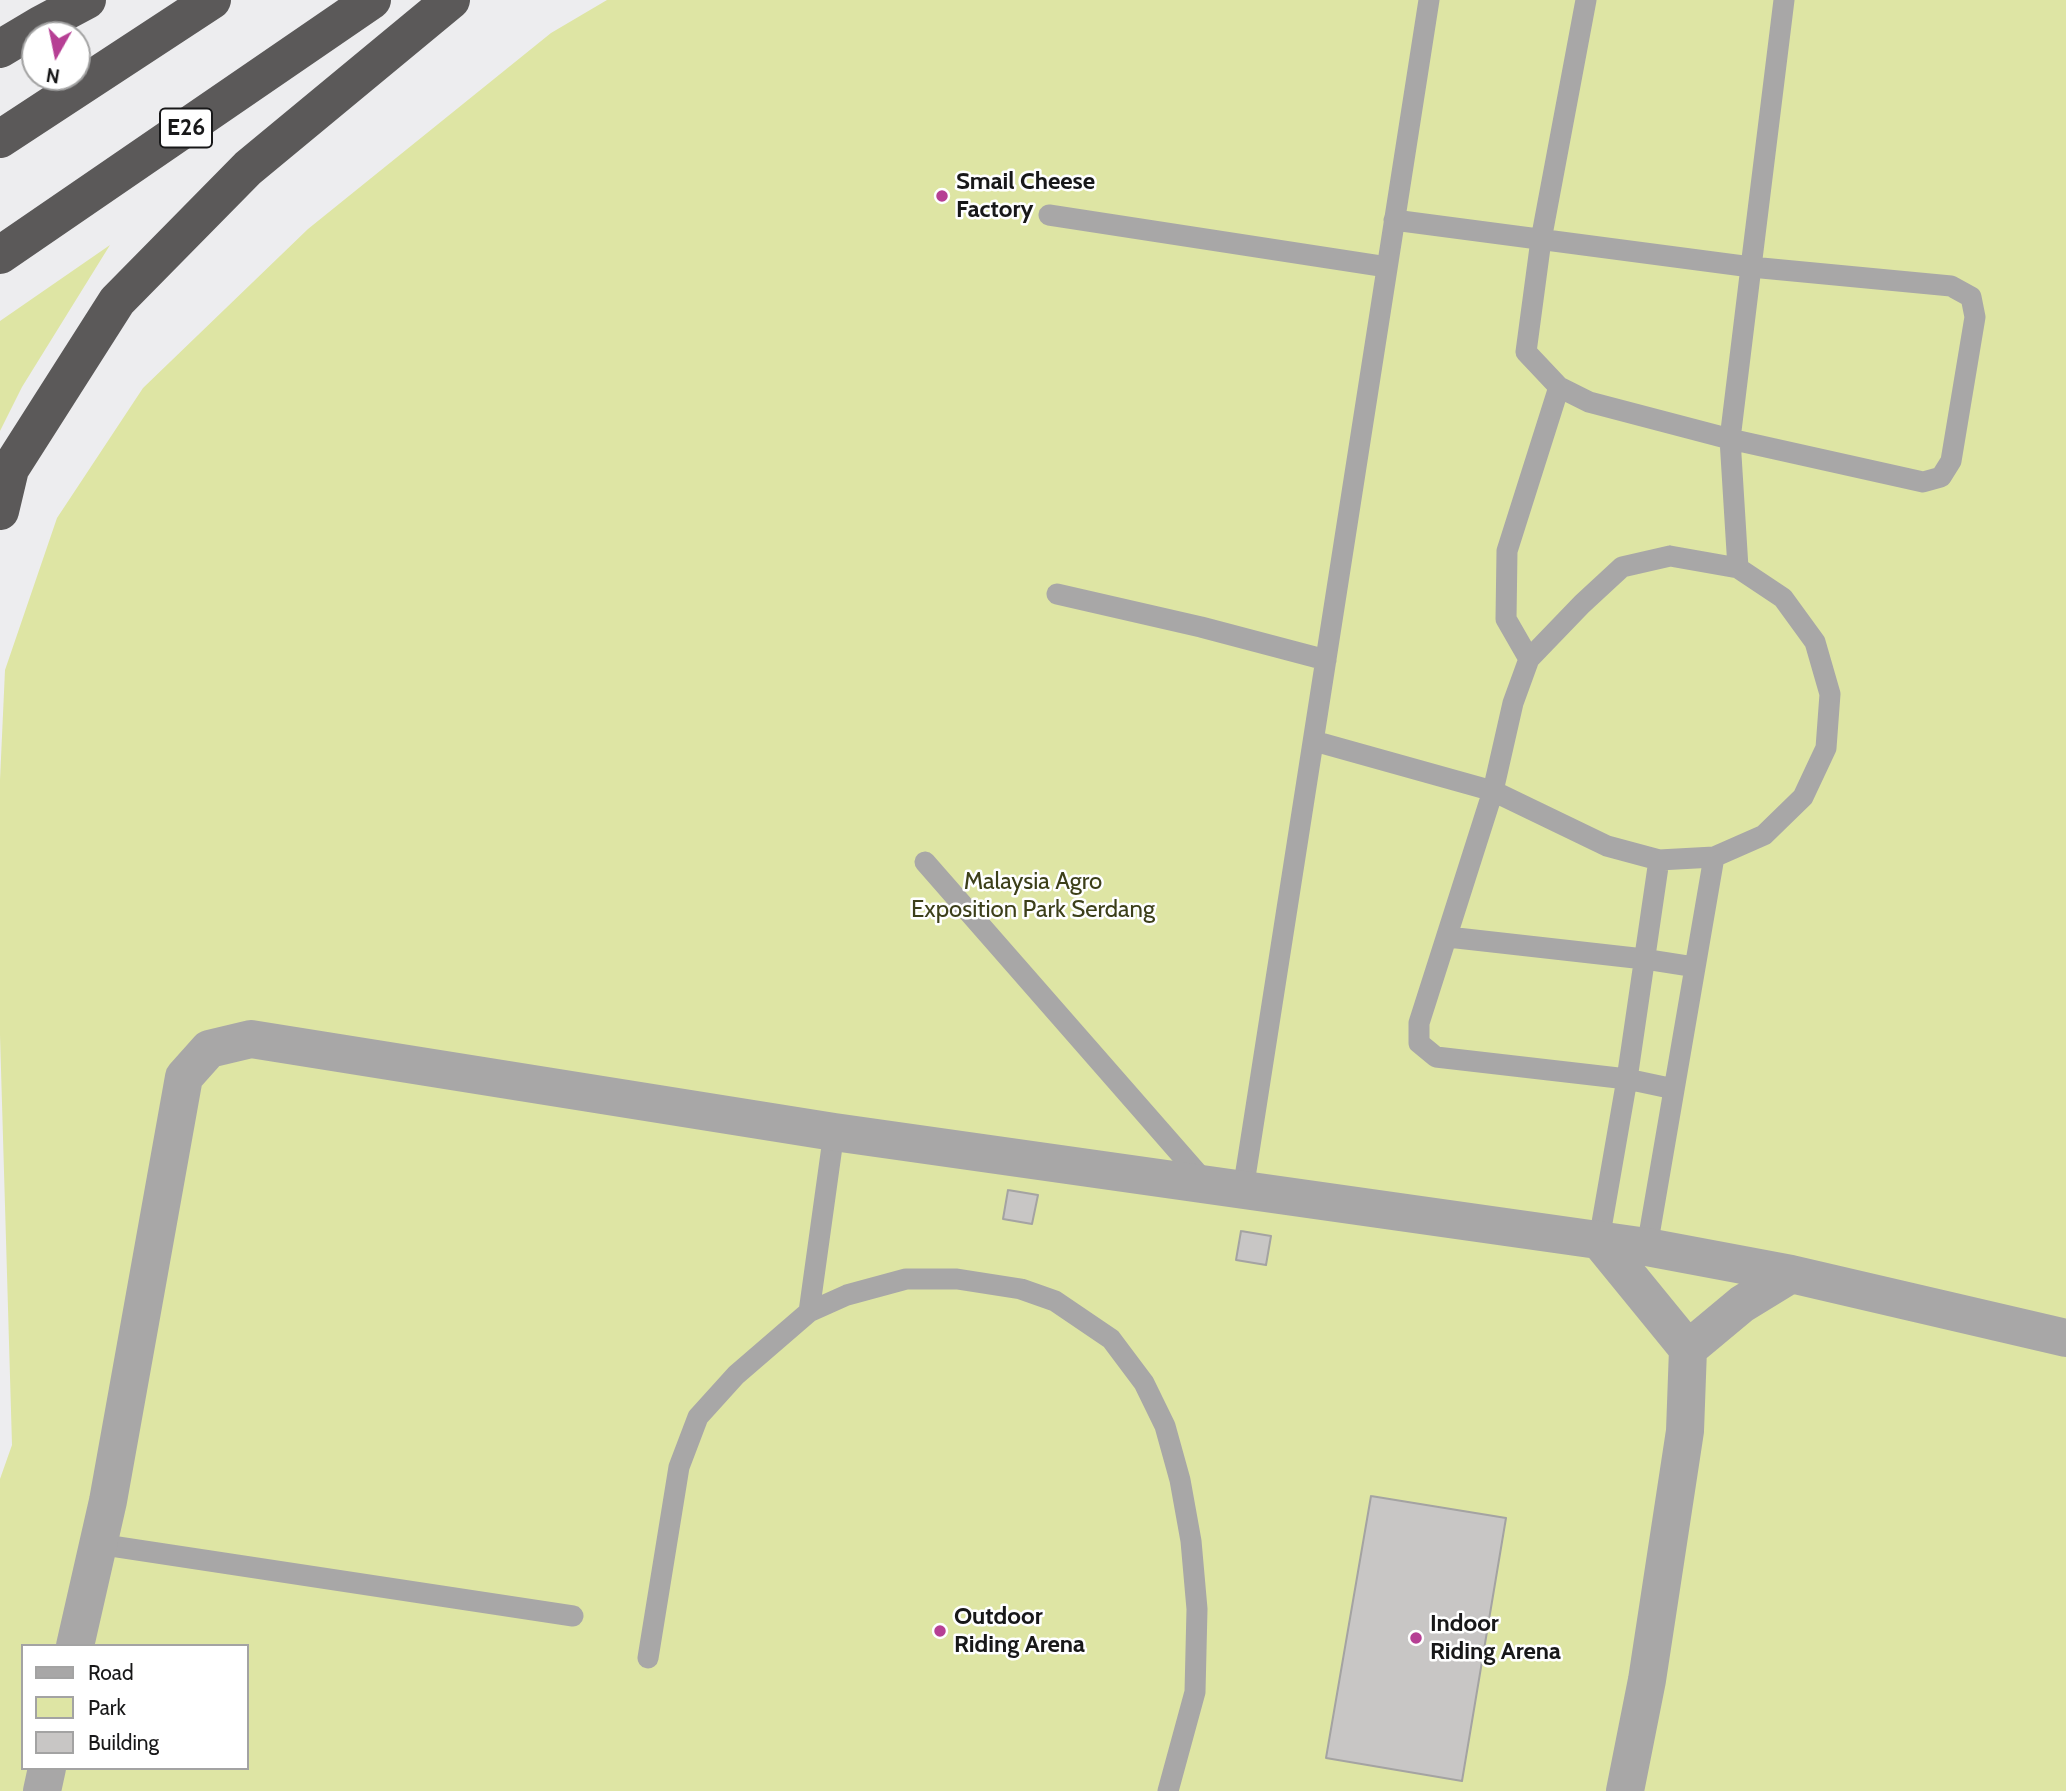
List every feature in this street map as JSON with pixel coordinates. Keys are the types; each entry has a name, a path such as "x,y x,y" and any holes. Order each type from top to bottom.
{"highway":[{"path":"0,49 87,0"},
{"path":"0,139 212,0"},
{"name":"E26","path":"0,255 372,0"},
{"path":"0,511 10,469 117,300 248,168 451,0"}],"street":[{"path":"75,1644 98,1544 184,1077 209,1049 251,1039 834,1132 1647,1247 1791,1274 2066,1338"},
{"path":"1599,1240 1688,1349 1685,1431 1647,1680 1625,1791"},
{"path":"1688,1349 1742,1304 1791,1274"},
{"path":"42,1791 47,1770"}],"lane":[{"path":"1226,1187 1314,741 1429,0"},
{"path":"1394,220 1541,240 1751,267 1951,286 1971,297 1975,317 1951,461 1941,477 1923,482 1730,439 1589,402 1559,387 1526,352 1541,240 1587,0"},
{"path":"1738,568 1730,439 1784,0"},
{"path":"1049,215 1387,267"},
{"path":"1530,659 1506,619 1507,551 1559,387"},
{"path":"1314,741 1493,791 1607,846 1659,860 1713,857 1764,835 1803,797 1826,748 1830,694 1815,642 1783,598 1738,568 1670,555 1622,568 1530,659 1513,703 1493,791 1419,1023 1419,1043 1436,1058 1627,1079 1674,1089"},
{"path":"1057,594 1201,627 1326,660"},
{"path":"1647,1247 1713,857"},
{"path":"1599,1240 1627,1079 1659,860"},
{"path":"925,862 1226,1187"},
{"path":"1448,937 1695,967"},
{"path":"809,1312 834,1132"},
{"path":"648,1658 679,1467 698,1417 736,1375 809,1312 847,1295 906,1279 957,1279 1021,1289 1055,1301 1111,1339 1144,1383 1165,1426 1180,1480 1191,1541 1197,1609 1195,1692 1168,1791"},
{"path":"98,1544 573,1616"}],"green space":[{"name":"Malaysia Agro Exposition Park Serdang","path":"607,0 2066,0 2066,1791 0,1791 0,1479 12,1445 0,1035 0,780 5,670 57,518 143,388 308,229 551,33"},
{"path":"110,245 22,387 0,431 0,321"}],"building":[{"path":"1008,1190 1038,1195 1032,1224 1003,1219"},
{"path":"1241,1231 1271,1236 1266,1265 1236,1260"},
{"name":"Indoor Riding Arena","path":"1371,1496 1506,1518 1462,1781 1326,1758"}],"place":[{"name":"Smail Cheese Factory","path":"942,196"},
{"name":"Outdoor Riding Arena","path":"940,1631"},
{"name":"Indoor Riding Arena","path":"1416,1638"}]}
